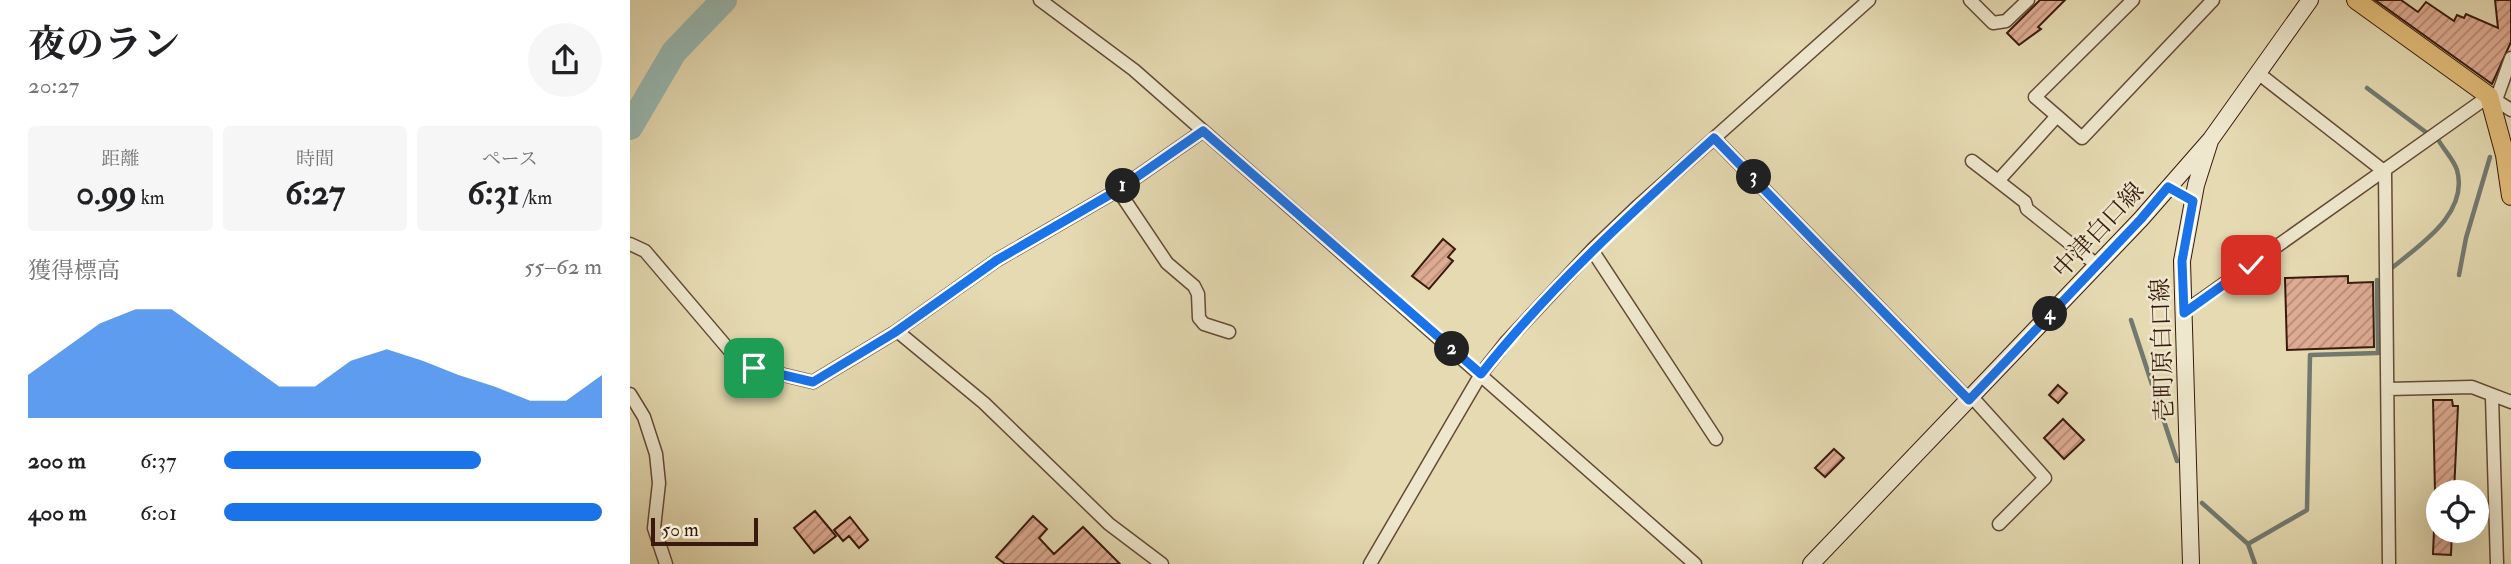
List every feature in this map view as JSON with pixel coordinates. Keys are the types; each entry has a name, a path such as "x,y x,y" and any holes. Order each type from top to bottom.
{"main road":[{"name":"中津白口線","path":"1811,564 2097,265 2211,139 2310,0"},
{"path":"2356,0 2492,98 2511,196"},
{"name":"壱町原白口線","path":"2192,564 2182,261 2193,201 2211,139"},
{"path":"2168,187 2193,201"}],"street":[{"path":"1040,0 1134,70 1695,564"},
{"path":"1370,564 1481,374 1507,341 1592,250 1869,0"},
{"path":"1970,0 1993,23 2006,21 2028,0"},
{"path":"2133,0 2035,97 2082,138 2213,0"},
{"path":"2184,313 2492,98 2511,58"},
{"path":"2258,73 2385,172"},
{"path":"2492,98 2511,110"},
{"path":"1998,181 2057,116"},
{"path":"630,244 645,251 742,365 813,382 897,331 997,260 1118,190 1203,131"},
{"path":"1714,138 2045,478 1999,524"},
{"path":"1972,161 2025,202 2027,209 2097,265"},
{"path":"2385,172 2389,564"},
{"path":"1118,190 1167,262 1194,286 1198,294 1199,318 1204,324 1229,332"},
{"path":"1592,250 1716,439"},
{"path":"897,331 984,403 1109,524 1162,564"},
{"path":"2388,389 2472,387 2511,402"},
{"path":"630,394 644,417 656,454 659,483 654,528 666,564"},
{"path":"2493,397 2497,564"}],"building":[{"path":"2040,0 2065,0 2038,27 2041,29 2019,45 2007,33"},
{"path":"2375,0 2401,0 2418,12 2426,2 2454,21 2457,15 2464,18 2466,14 2498,28 2495,0 2511,0 2511,42 2492,84"},
{"path":"1443,239 1455,249 1448,257 1453,261 1429,289 1412,276"},
{"path":"2348,276 2348,283 2373,282 2374,347 2287,350 2285,278"},
{"path":"2058,385 2067,393 2058,403 2049,395"},
{"path":"2433,400 2452,400 2453,406 2458,406 2455,480 2435,480"},
{"path":"2063,419 2084,440 2064,459 2044,438"},
{"path":"1834,449 1844,458 1825,477 1815,468"},
{"path":"815,511 836,536 814,553 794,528"},
{"path":"1033,516 1047,529 1039,538 1054,554 1083,527 1120,564 1005,564 996,557"},
{"path":"850,517 868,540 859,548 849,536 843,541 834,530"},
{"path":"2433,543 2451,543 2451,555 2433,554"}],"waterway":[{"path":"630,127 674,52 724,0"},
{"path":"2367,88 2427,133"},
{"path":"2393,267 2429,238 2449,214 2456,200 2459,186 2457,170 2439,141"},
{"path":"2459,275 2466,238 2490,157"},
{"path":"2248,544 2307,510 2310,355 2378,353 2377,280"},
{"path":"2131,320 2177,461"},
{"path":"2202,503 2248,544 2255,564"}],"route":[{"path":"754,368 813,382 894,333 997,260 1118,190 1203,131 1481,374 1507,341 1592,250 1714,138 1844,268 1859,287 1969,400 2141,219 2168,187 2193,201 2182,261 2184,313 2251,265"}]}
